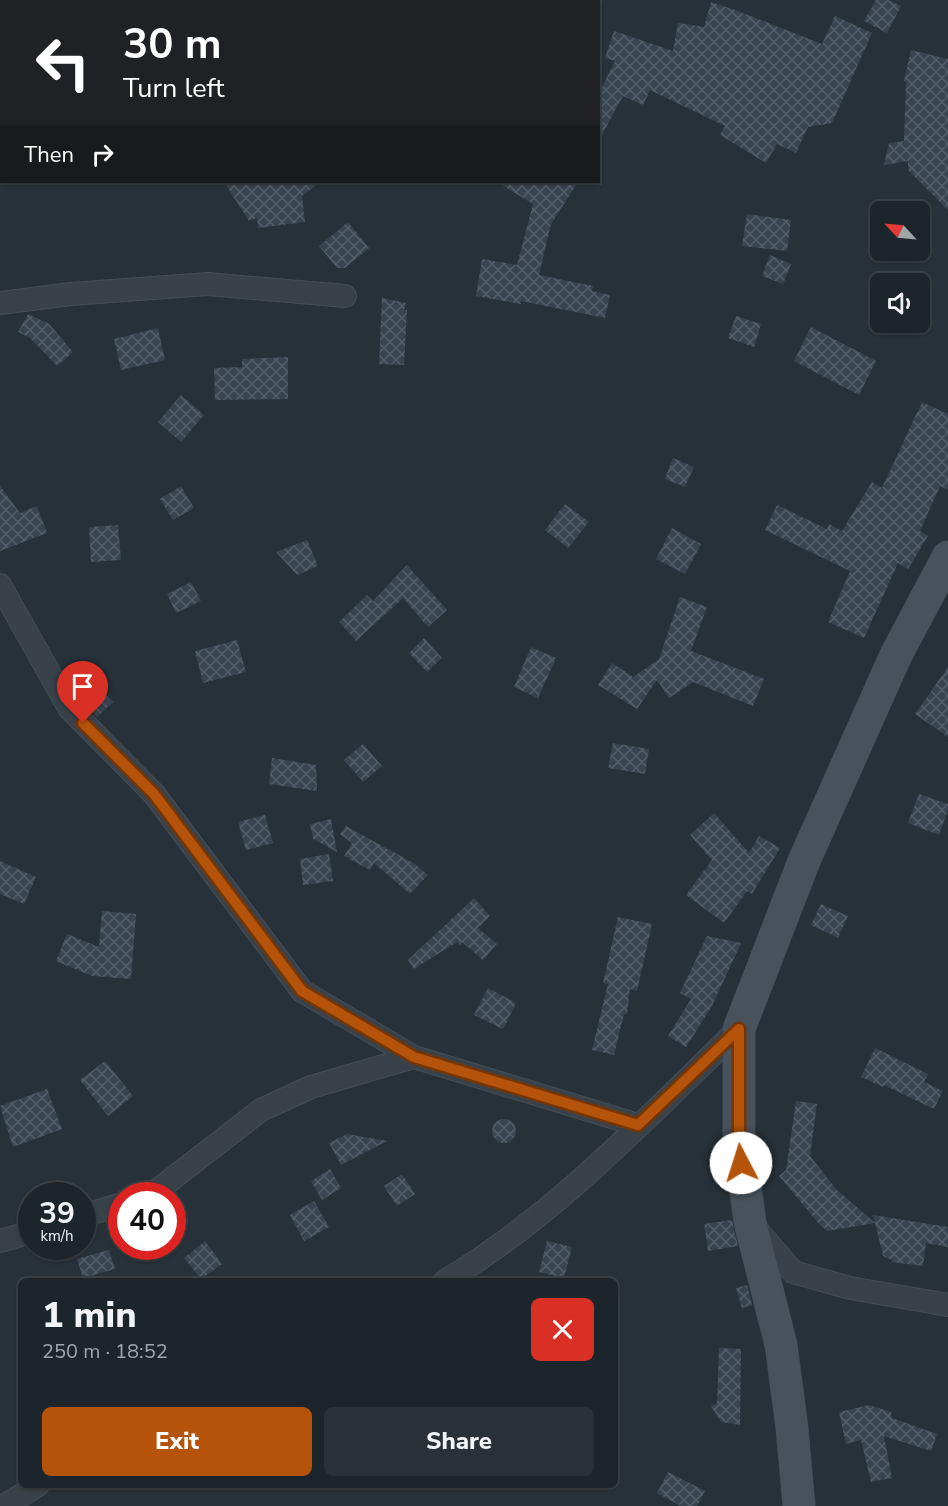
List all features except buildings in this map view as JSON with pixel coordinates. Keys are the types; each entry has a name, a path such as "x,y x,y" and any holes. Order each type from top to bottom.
{"street":[{"path":"0,303 71,294 208,284 345,296"},
{"path":"799,1506 781,1345 750,1222 739,1143 739,1029 809,850 896,655 948,557"},
{"path":"0,585 69,708 154,794 302,991 414,1057 638,1125"},
{"path":"450,1278 553,1204 739,1029"},
{"path":"168,1182 261,1110 311,1087 414,1057"},
{"path":"750,1222 793,1272 850,1288 948,1305"},
{"path":"0,1241 18,1236"},
{"path":"4,1506 33,1488"}],"route":[{"path":"83,723 154,794 302,991 414,1057 638,1125 739,1029 741,1163"}]}
